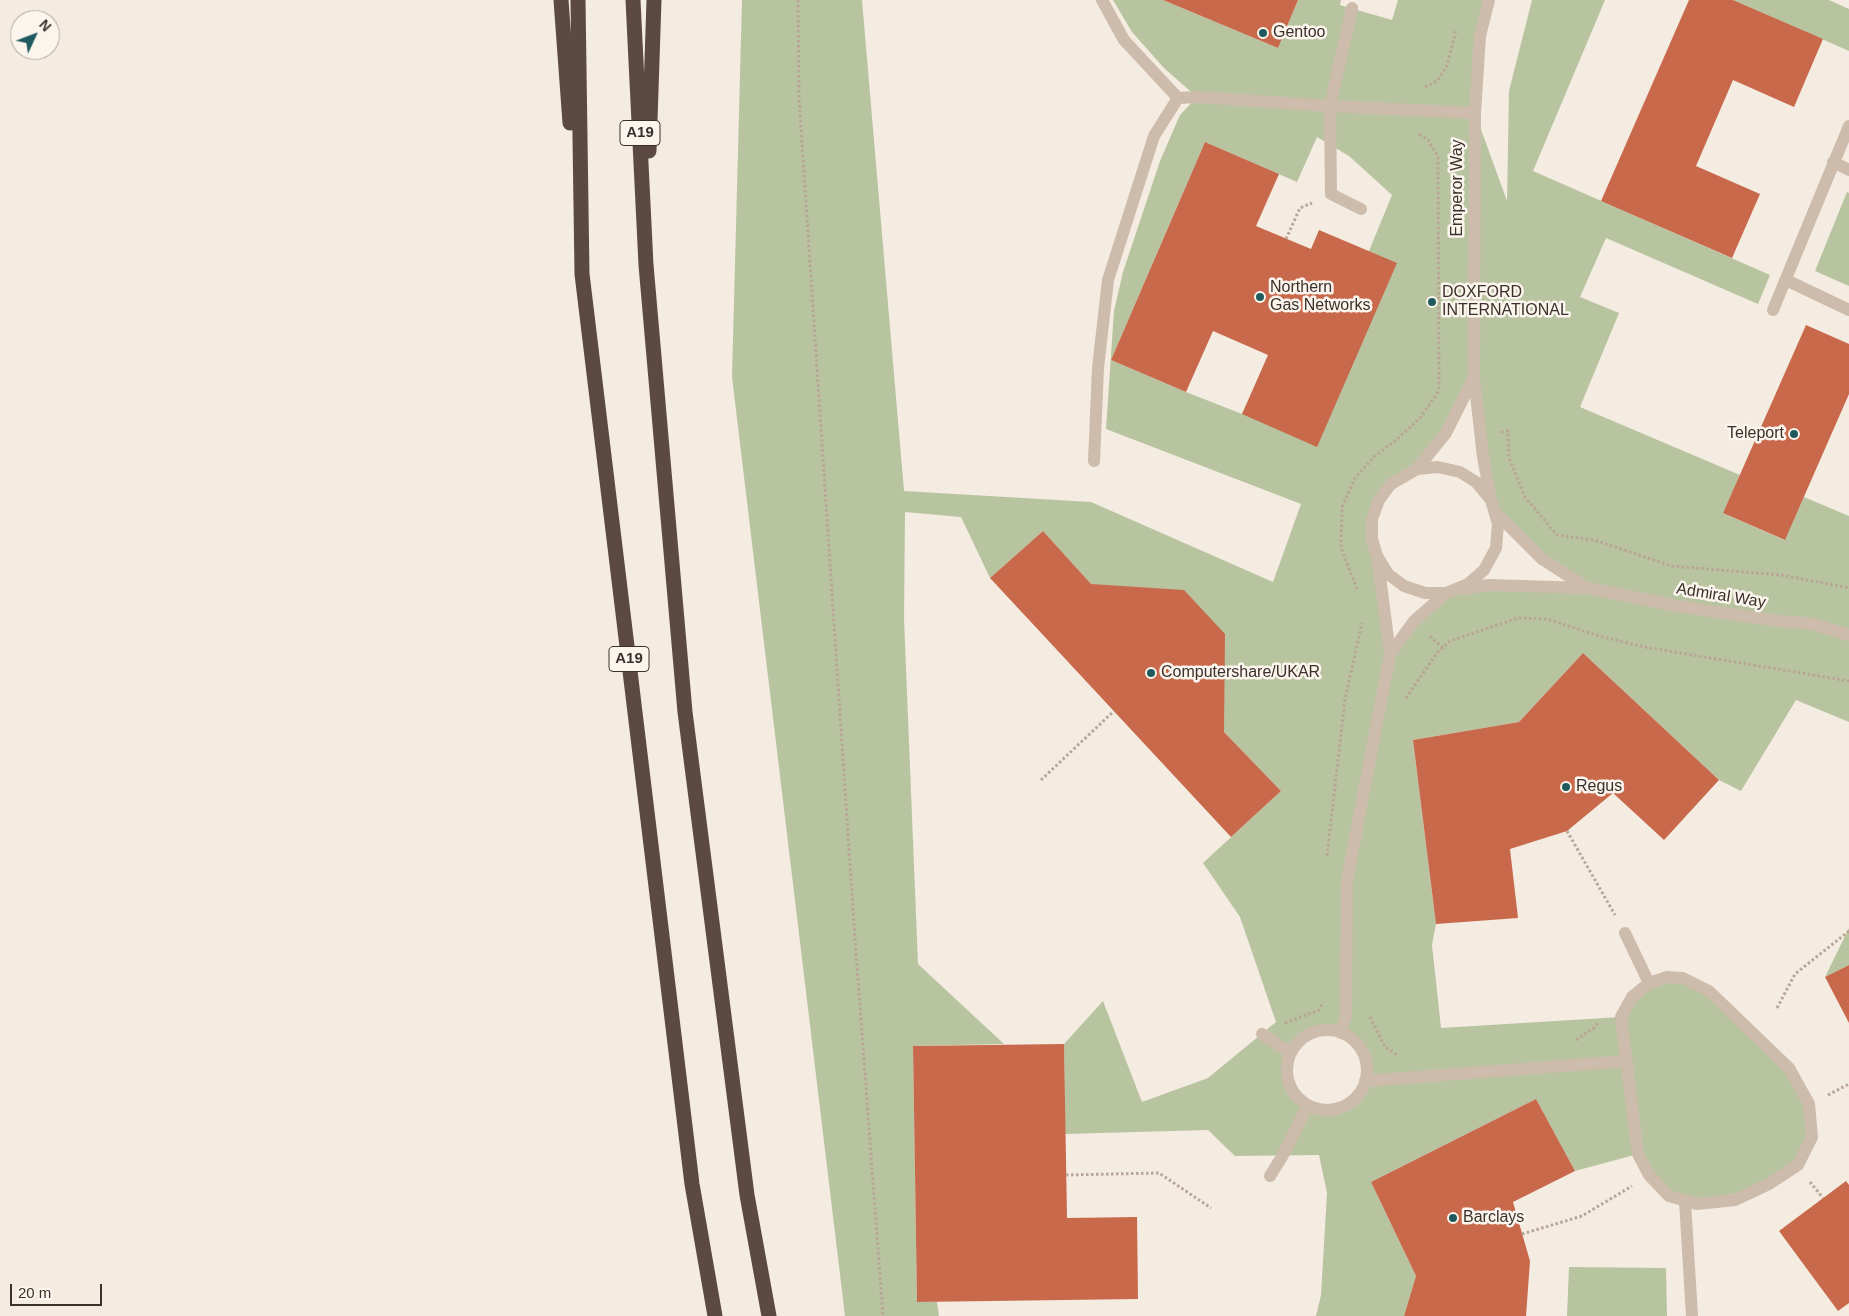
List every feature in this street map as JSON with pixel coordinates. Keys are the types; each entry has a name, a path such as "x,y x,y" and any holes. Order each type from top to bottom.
{"highway":[{"path":"561,0 582,274"},
{"name":"A19","path":"578,0 582,274 692,1184 715,1316"},
{"name":"A19","path":"633,0 646,265 685,712 747,1195 769,1316"},
{"path":"646,265 654,0"}],"street":[{"path":"1102,0 1124,40 1178,98"},
{"name":"Emperor Way","path":"1474,377 1446,433 1417,469 1391,484 1379,500 1372,518 1372,538 1377,556 1388,574 1404,586 1424,593 1452,592 1468,584 1484,570 1496,548 1498,524 1493,506 1481,434 1474,377 1475,113 1480,36 1489,0"},
{"path":"1352,8 1330,106 1331,194 1361,209"},
{"path":"1178,98 1197,97 1475,113"},
{"path":"1094,462 1098,368 1108,280 1154,136 1178,98"},
{"path":"1773,310 1849,126"},
{"path":"1833,162 1849,170"},
{"path":"1786,280 1849,310"},
{"name":"Emperor Way","path":"1417,469 1438,466 1460,472 1476,482 1493,506"},
{"name":"Admiral Way","path":"1493,506 1542,559 1588,588"},
{"path":"1341,1033 1346,1015 1347,880 1390,654 1377,556"},
{"name":"Admiral Way","path":"1452,592 1488,585 1588,588 1677,606 1812,624 1849,635"},
{"path":"1390,654 1414,621 1452,592"},
{"path":"1625,933 1649,983"},
{"path":"1667,977 1683,978 1709,991 1789,1068 1809,1104 1812,1137 1798,1165 1769,1184 1735,1200 1697,1204 1669,1196 1649,1175 1638,1154 1621,1017 1626,1009 1632,996 1649,983 1667,977"},
{"path":"1320,1030 1334,1030 1341,1033 1357,1043 1364,1055 1367,1075 1363,1088 1354,1099 1339,1108 1326,1110 1308,1105 1294,1093 1288,1080 1286,1066 1290,1053 1296,1044 1307,1035 1320,1030"},
{"path":"1262,1034 1290,1053"},
{"path":"1365,1081 1627,1061"},
{"path":"1270,1176 1308,1105"},
{"path":"1685,1201 1692,1316"}],"path":[{"path":"798,0 799,99 855,940 883,1316"},
{"path":"1286,239 1300,208 1331,194"},
{"path":"1481,434 1508,431 1509,458 1525,497 1557,535 1594,540 1672,566 1781,575 1849,588"},
{"path":"1403,702 1437,653 1450,641 1518,618 1547,619 1599,636 1644,646 1849,681"},
{"path":"1042,780 1114,711"},
{"path":"1567,831 1625,933"},
{"path":"1777,1008 1794,974 1849,931"},
{"path":"1369,1009 1370,1019 1385,1047 1406,1060"},
{"path":"1568,1041 1578,1040 1595,1027 1607,1011 1626,1009"},
{"path":"1066,1175 1159,1173 1211,1208"},
{"path":"1522,1234 1582,1216 1649,1175"}],"green space":[{"path":"742,0 862,0 904,491 1091,502 1273,582 1301,504 1106,429 1114,311 1123,272 1160,161 1180,115 1197,97 1164,68 1132,32 1113,0 1163,0 1278,48 1298,0 1341,0 1340,5 1392,20 1398,0 1489,0 1475,113 1507,201 1509,91 1532,0 1605,0 1533,171 1770,275 1758,304 1606,238 1580,297 1619,313 1580,407 1740,475 1723,513 1784,540 1804,497 1849,516 1849,722 1796,700 1741,791 1719,780 1583,653 1519,722 1413,740 1436,924 1432,945 1441,1028 1621,1017 1632,997 1667,977 1709,991 1789,1068 1809,1104 1812,1137 1798,1165 1769,1184 1697,1204 1669,1196 1638,1154 1575,1171 1536,1099 1371,1182 1416,1276 1404,1316 1316,1316 1321,1295 1327,1193 1319,1155 1235,1156 1208,1130 1065,1134 1064,1044 1103,1001 1142,1102 1208,1078 1276,1022 1240,917 1203,863 1281,791 1224,732 1043,531 990,578 961,517 905,512 904,619 918,964 1004,1044 913,1046 917,1302 937,1302 939,1316 845,1316 732,377","holes":["1317,137 1349,156 1392,195 1369,251 1242,414 1111,360 1205,142 1297,182","1474,378 1495,512 1542,559 1586,588 1457,590 1414,621 1390,654 1372,519 1391,484 1417,469","1320,1030 1334,1030 1346,1034 1357,1043 1364,1055 1366,1077 1363,1088 1355,1099 1339,1108 1326,1110 1304,1103 1294,1093 1288,1080 1286,1066 1290,1053 1296,1044 1307,1035"]},
{"path":"1733,0 1829,0 1849,9 1849,51"},
{"path":"1847,192 1849,193 1849,286 1815,271"},
{"path":"1849,928 1849,965 1825,977"},
{"path":"1569,1267 1666,1268 1667,1316 1567,1316"}],"building":[{"name":"Gentoo","path":"1163,0 1298,0 1278,48"},
{"path":"1689,0 1733,0 1823,39 1794,107 1733,80 1696,166 1760,194 1732,258 1601,201"},
{"name":"Northern Gas Networks","path":"1205,142 1279,174 1256,226 1311,249 1319,230 1397,263 1317,447 1242,414 1268,355 1213,331 1186,392 1111,360"},
{"name":"Teleport","path":"1806,325 1849,344 1849,394 1785,540 1723,513"},
{"name":"Computershare/UKAR","path":"1043,531 1091,584 1184,590 1225,634 1224,732 1281,791 1231,837 990,578"},
{"name":"Regus","path":"1583,653 1719,780 1664,840 1613,793 1567,831 1510,849 1518,918 1436,924 1413,740 1519,722"},
{"path":"1849,965 1849,1023 1825,977"},
{"path":"1064,1044 1067,1218 1137,1217 1138,1299 917,1302 913,1046"},
{"name":"Barclays","path":"1536,1099 1575,1171 1513,1202 1530,1261 1526,1316 1404,1316 1416,1276 1371,1182"},
{"path":"1846,1181 1849,1185 1849,1303 1838,1311 1779,1231"}],"place":[{"name":"Gentoo","path":"1263,33"},
{"name":"Northern Gas Networks","path":"1260,297"},
{"name":"DOXFORD INTERNATIONAL","path":"1432,302"},
{"name":"Teleport","path":"1794,434"},
{"name":"Computershare/UKAR","path":"1151,673"},
{"name":"Regus","path":"1566,787"},
{"name":"Barclays","path":"1453,1218"}]}
